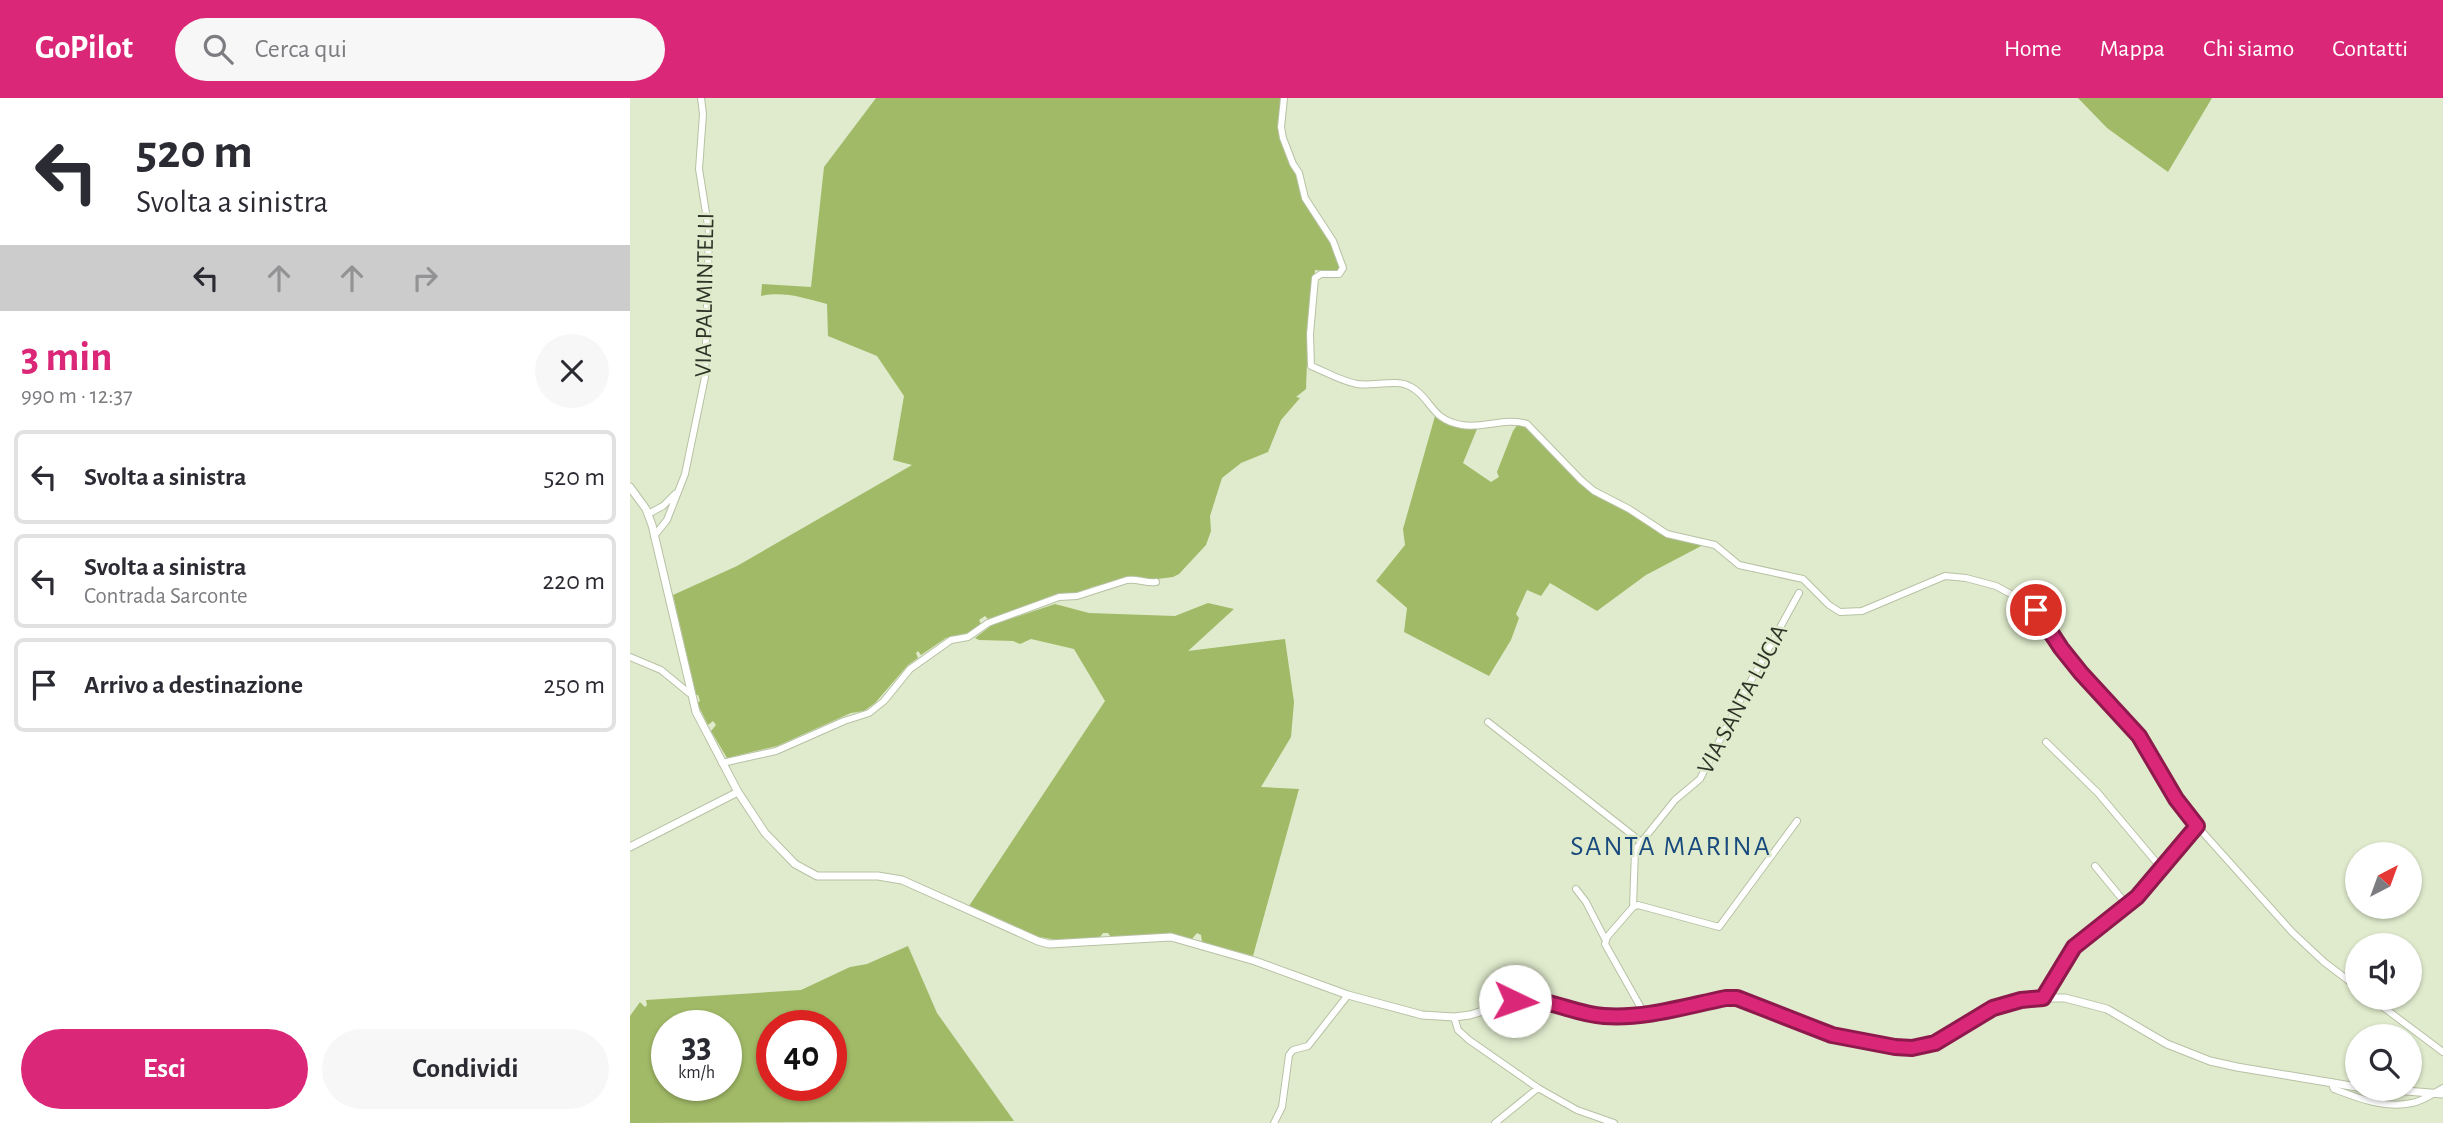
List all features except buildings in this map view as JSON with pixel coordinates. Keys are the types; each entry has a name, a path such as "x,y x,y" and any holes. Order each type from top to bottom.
{"street":[{"name":"VIA PALMINTELLI","path":"654,536 667,520 685,474 705,377 709,232 698,169 703,114 701,98"},
{"path":"1284,98 1280,127 1283,138 1301,177 1305,198 1333,241 1343,268 1339,274 1321,274 1315,278 1310,334 1311,366 1357,384 1408,385 1417,391 1436,414 1456,424 1527,424 1594,491 1629,509 1667,534 1715,545 1739,565 1803,579 1840,612 1862,611 1945,576 1996,586 2021,598 2042,616 2076,668 2139,736 2176,799 2197,826 2292,932 2345,978"},
{"path":"630,487 648,514 695,712 738,792 765,833 795,864 817,876 878,876 902,880 1049,944 1161,937 1180,939 1255,961 1348,995 1422,1016 1454,1017 1534,999 1588,1015 1613,1017 1645,1015 1737,998 1832,1035 1912,1048 1935,1043 1993,1008 2021,1000 2065,998 2095,1004 2167,1044 2210,1060 2345,1085"},
{"path":"648,514 663,506 679,490"},
{"path":"722,763 776,751 869,713 884,701 910,669 951,640 972,635 988,624 1059,597 1077,596 1127,580 1156,582"},
{"name":"VIA SANTA LUCIA","path":"1640,841 1675,800 1700,779 1799,593"},
{"path":"630,657 661,670 689,693"},
{"path":"1488,722 1640,841 1635,850 1633,907"},
{"path":"2046,742 2098,793 2162,869"},
{"path":"630,847 738,792"},
{"path":"1605,939 1633,907 1638,905 1719,927 1797,821"},
{"path":"2043,998 2074,947 2127,905 2162,869 2197,826"},
{"path":"2095,866 2127,905"},
{"path":"1576,889 1586,902 1605,944 1645,1015"},
{"path":"1274,1123 1282,1107 1289,1055 1293,1050 1308,1046 1348,995"},
{"path":"2387,1010 2443,1052"},
{"path":"1454,1017 1458,1030 1469,1040 1538,1088 1577,1110 1614,1123"},
{"path":"2331,1082 2334,1089 2361,1099 2386,1104 2414,1103 2443,1088"},
{"path":"1495,1123 1538,1088"},
{"path":"2422,1093 2443,1094"}],"green space":[{"path":"876,98 1281,98 1279,133 1297,173 1302,194 1331,241 1341,268 1336,272 1315,270 1308,334 1306,389 1296,397 1300,398 1281,420 1268,452 1241,463 1222,478 1210,516 1211,531 1206,545 1179,574 1149,580 1132,577 1092,587 1081,593 1066,593 988,619 985,616 979,620 981,624 968,633 946,638 921,655 918,651 918,658 864,711 851,713 777,746 727,758 711,731 716,725 713,721 708,725 697,703 700,701 696,695 673,595 737,566 912,465 893,460 904,396 877,356 828,336 827,304 786,295 761,296 762,284 811,287 824,167"},
{"path":"2078,98 2212,98 2168,172 2107,128"},
{"path":"1435,416 1461,428 1477,429 1463,463 1491,482 1499,477 1497,472 1513,431 1518,424 1525,426 1580,482 1665,536 1703,545 1646,575 1597,611 1550,583 1541,596 1527,590 1516,614 1519,618 1511,640 1489,676 1404,632 1407,608 1376,581 1405,545 1403,529"},
{"path":"1208,603 1234,609 1188,651 1285,639 1294,702 1291,737 1261,787 1299,789 1253,956 1202,942 1201,935 1197,933 1192,939 1162,934 1111,937 1108,933 1103,933 1100,937 1058,940 1039,937 969,906 1105,701 1074,649 1031,639 1020,644 975,638 992,625 1055,604 1089,613 1175,616"},
{"path":"908,946 937,1013 1014,1121 630,1123 630,1016 640,1002 645,1007 646,1000 801,990 850,967 867,964"}],"district":[{"name":"SANTA MARINA","path":"1671,845"}],"route":[{"path":"1515,1001 1534,999 1573,1012 1620,1017 1737,998 1832,1035 1912,1048 1935,1043 1979,1014 2005,1003 2043,998 2074,947 2137,897 2197,826 2176,799 2139,736 2094,689 2055,640 2036,610"}]}
